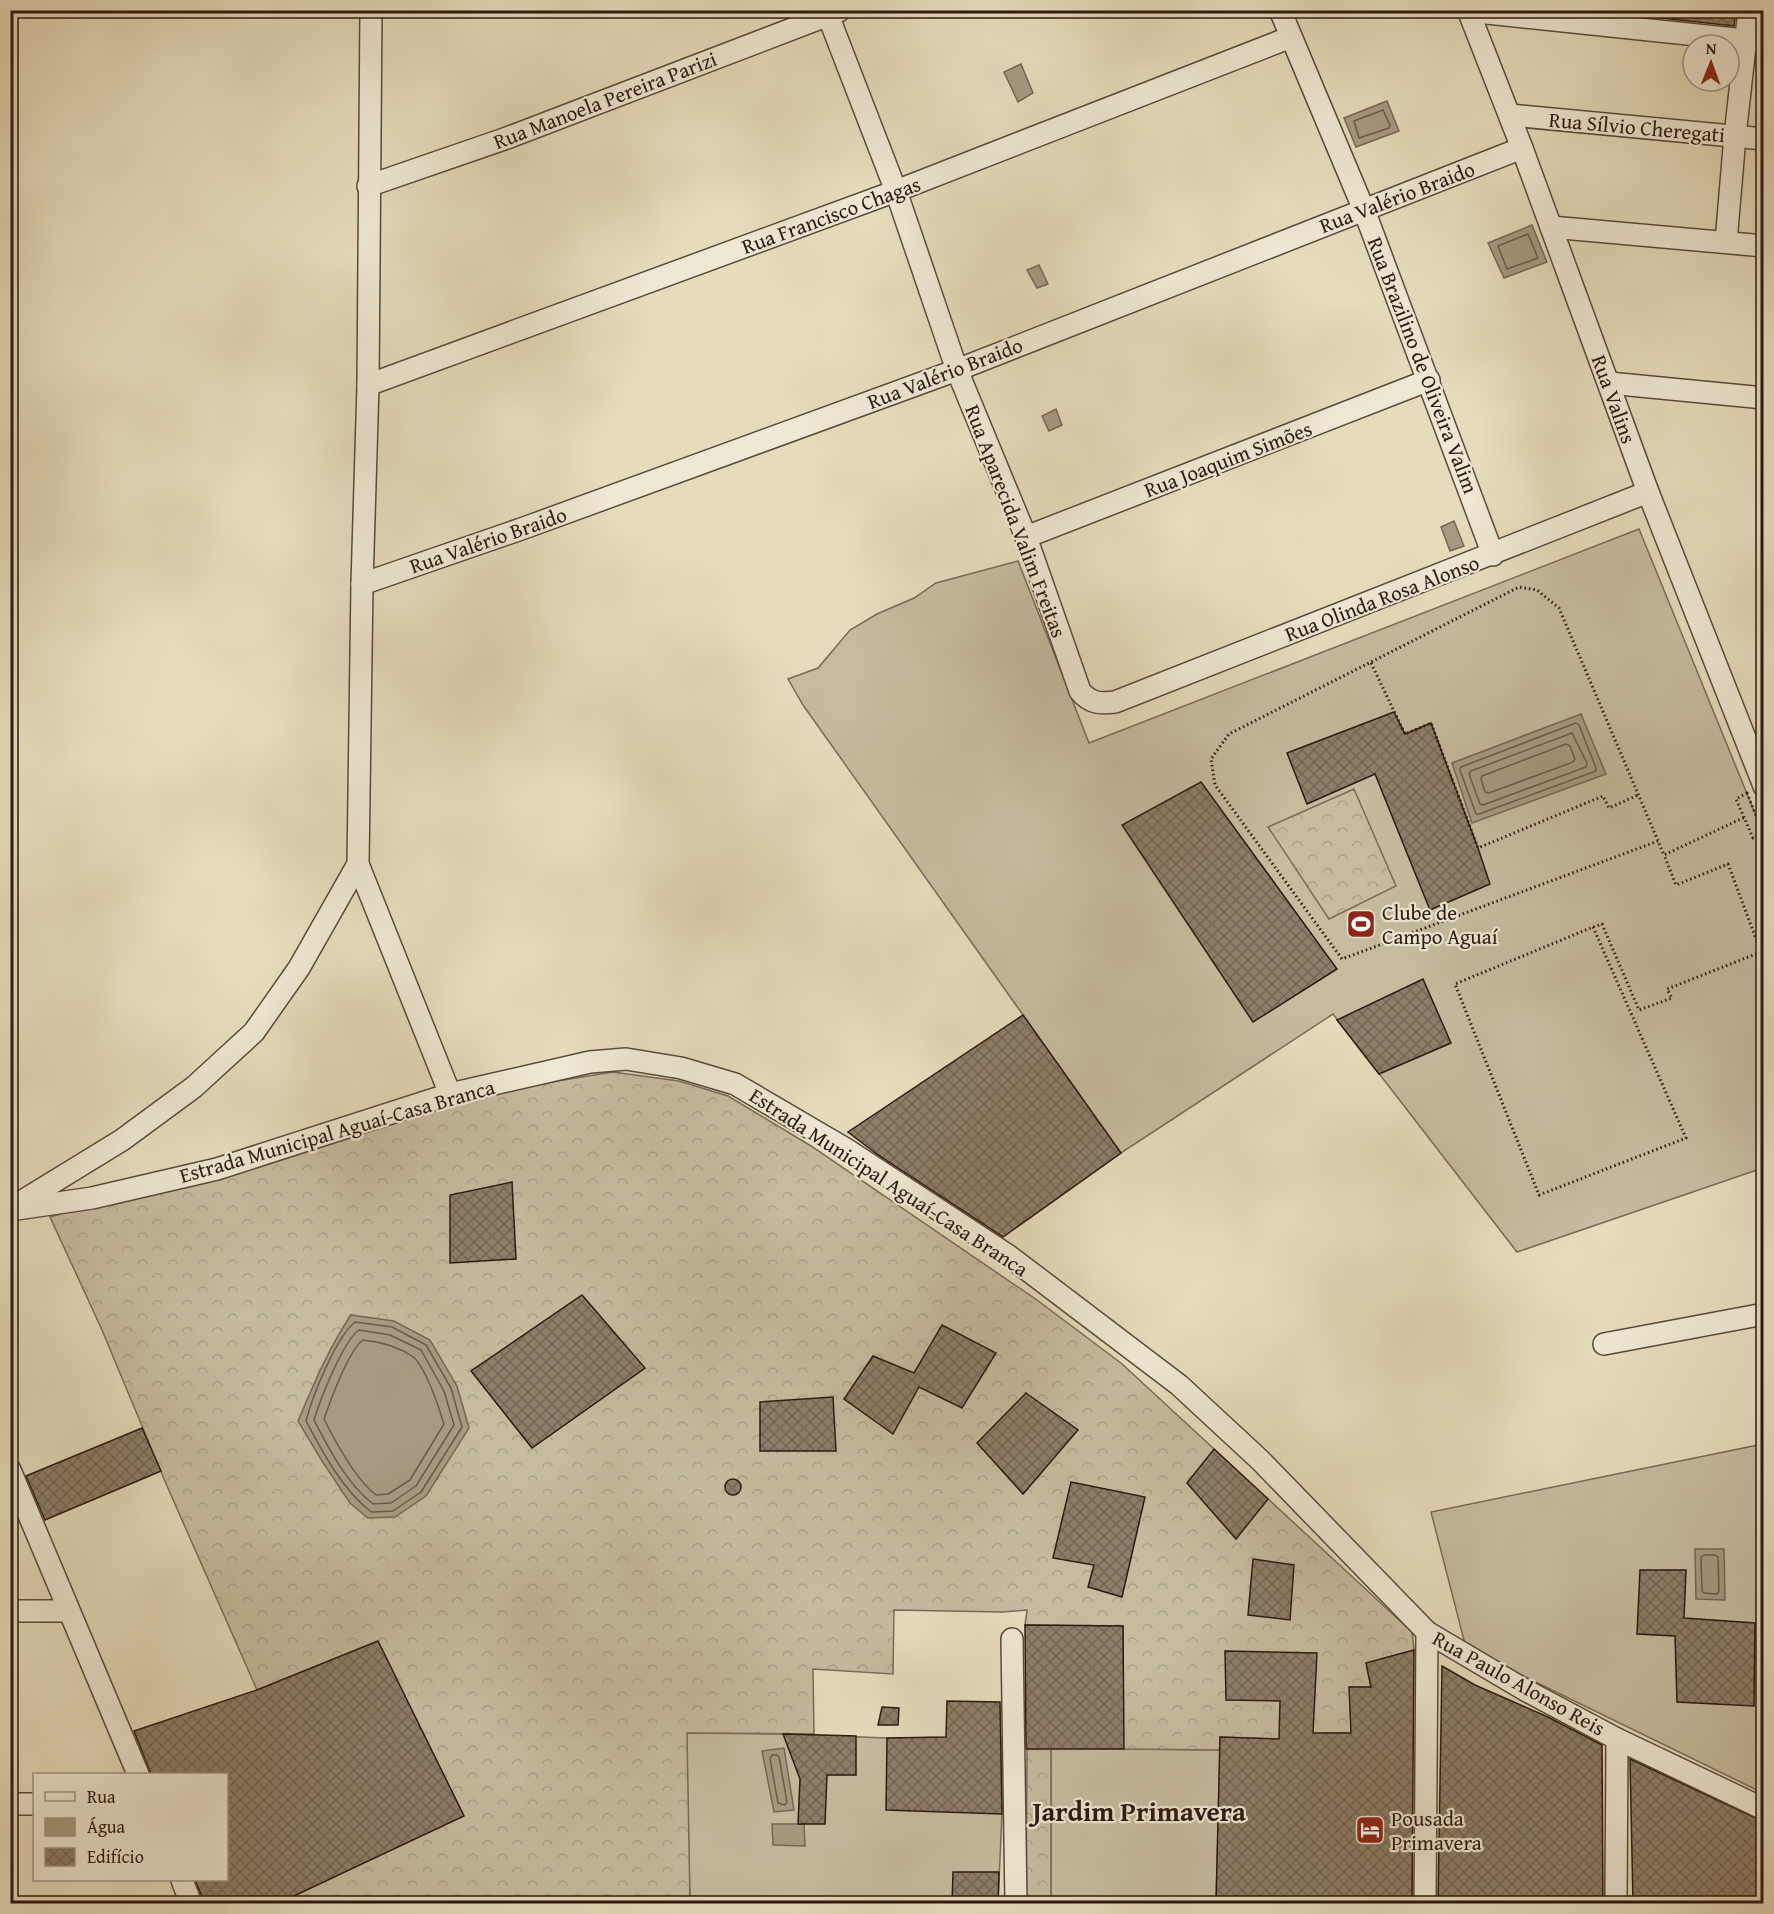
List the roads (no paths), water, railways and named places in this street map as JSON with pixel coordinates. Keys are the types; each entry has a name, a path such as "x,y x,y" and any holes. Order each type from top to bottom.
{"street":[{"path":"371,10 368,386 362,584 358,864 450,1094"},
{"name":"Rua Brazilino de Oliveira Valim","path":"1280,10 1364,210 1493,555"},
{"path":"1726,242 1735,136 1755,41 1749,10"},
{"path":"1468,11 1755,41"},
{"name":"Rua Valins","path":"1468,11 1522,148 1648,492 1764,786"},
{"name":"Rua Manoela Pereira Parizi","path":"368,186 507,138 831,12"},
{"name":"Rua Aparecida Valim Freitas","path":"831,12 896,191 957,370 1026,537 1080,691 1087,699 1096,703 1114,702"},
{"name":"Rua Francisco Chagas","path":"368,386 896,191 1291,37"},
{"name":"Rua Sílvio Cheregati","path":"1509,115 1764,139"},
{"name":"Rua Valério Braido","path":"362,584 524,528 957,370 1522,148"},
{"path":"1551,227 1764,246"},
{"name":"Rua Joaquim Simões","path":"1026,537 1429,380"},
{"path":"1609,383 1764,398"},
{"name":"Rua Olinda Rosa Alonso","path":"1114,702 1493,555 1648,492"},
{"path":"10,1209 122,1140 194,1087 254,1032 299,968 358,864"},
{"name":"Estrada Municipal Aguaí-Casa Branca","path":"10,1209 92,1198 217,1169 450,1094 590,1062 626,1059 681,1068 735,1084 846,1149 1009,1256 1179,1385"},
{"path":"1604,1344 1764,1314"},
{"name":"Rua Paulo Alonso Reis","path":"1179,1385 1260,1460 1427,1632 1525,1690 1617,1738 1764,1809"},
{"path":"10,1470 138,1773"},
{"path":"10,1611 68,1611"},
{"path":"1425,1904 1427,1632"},
{"path":"1012,1639 1016,1904"},
{"path":"1616,1904 1617,1738"},
{"path":"10,1804 33,1804"},
{"path":"182,1881 191,1904"}],"water":[{"path":"1021,64 1033,93 1018,102 1004,72"},
{"path":"1387,101 1399,131 1356,147 1344,118"},
{"path":"1532,225 1547,262 1504,278 1488,243"},
{"path":"1039,265 1048,284 1037,288 1027,270"},
{"path":"1056,409 1062,425 1049,431 1042,416"},
{"path":"1454,521 1464,546 1450,551 1441,527"},
{"path":"1581,714 1606,774 1472,823 1452,763"},
{"path":"351,1315 394,1321 430,1340 457,1386 469,1428 426,1496 395,1517 368,1518 350,1503 298,1421 328,1354"},
{"path":"1695,1549 1724,1549 1725,1600 1696,1599"},
{"path":"784,1748 794,1810 774,1812 762,1751"},
{"path":"772,1824 804,1824 805,1846 773,1845"}],"place":[{"name":"Clube de Campo Aguaí","path":"1361,924"},
{"name":"Pousada Primavera","path":"1370,1830"}],"district":[{"name":"Jardim Primavera","path":"1139,1811"}]}
